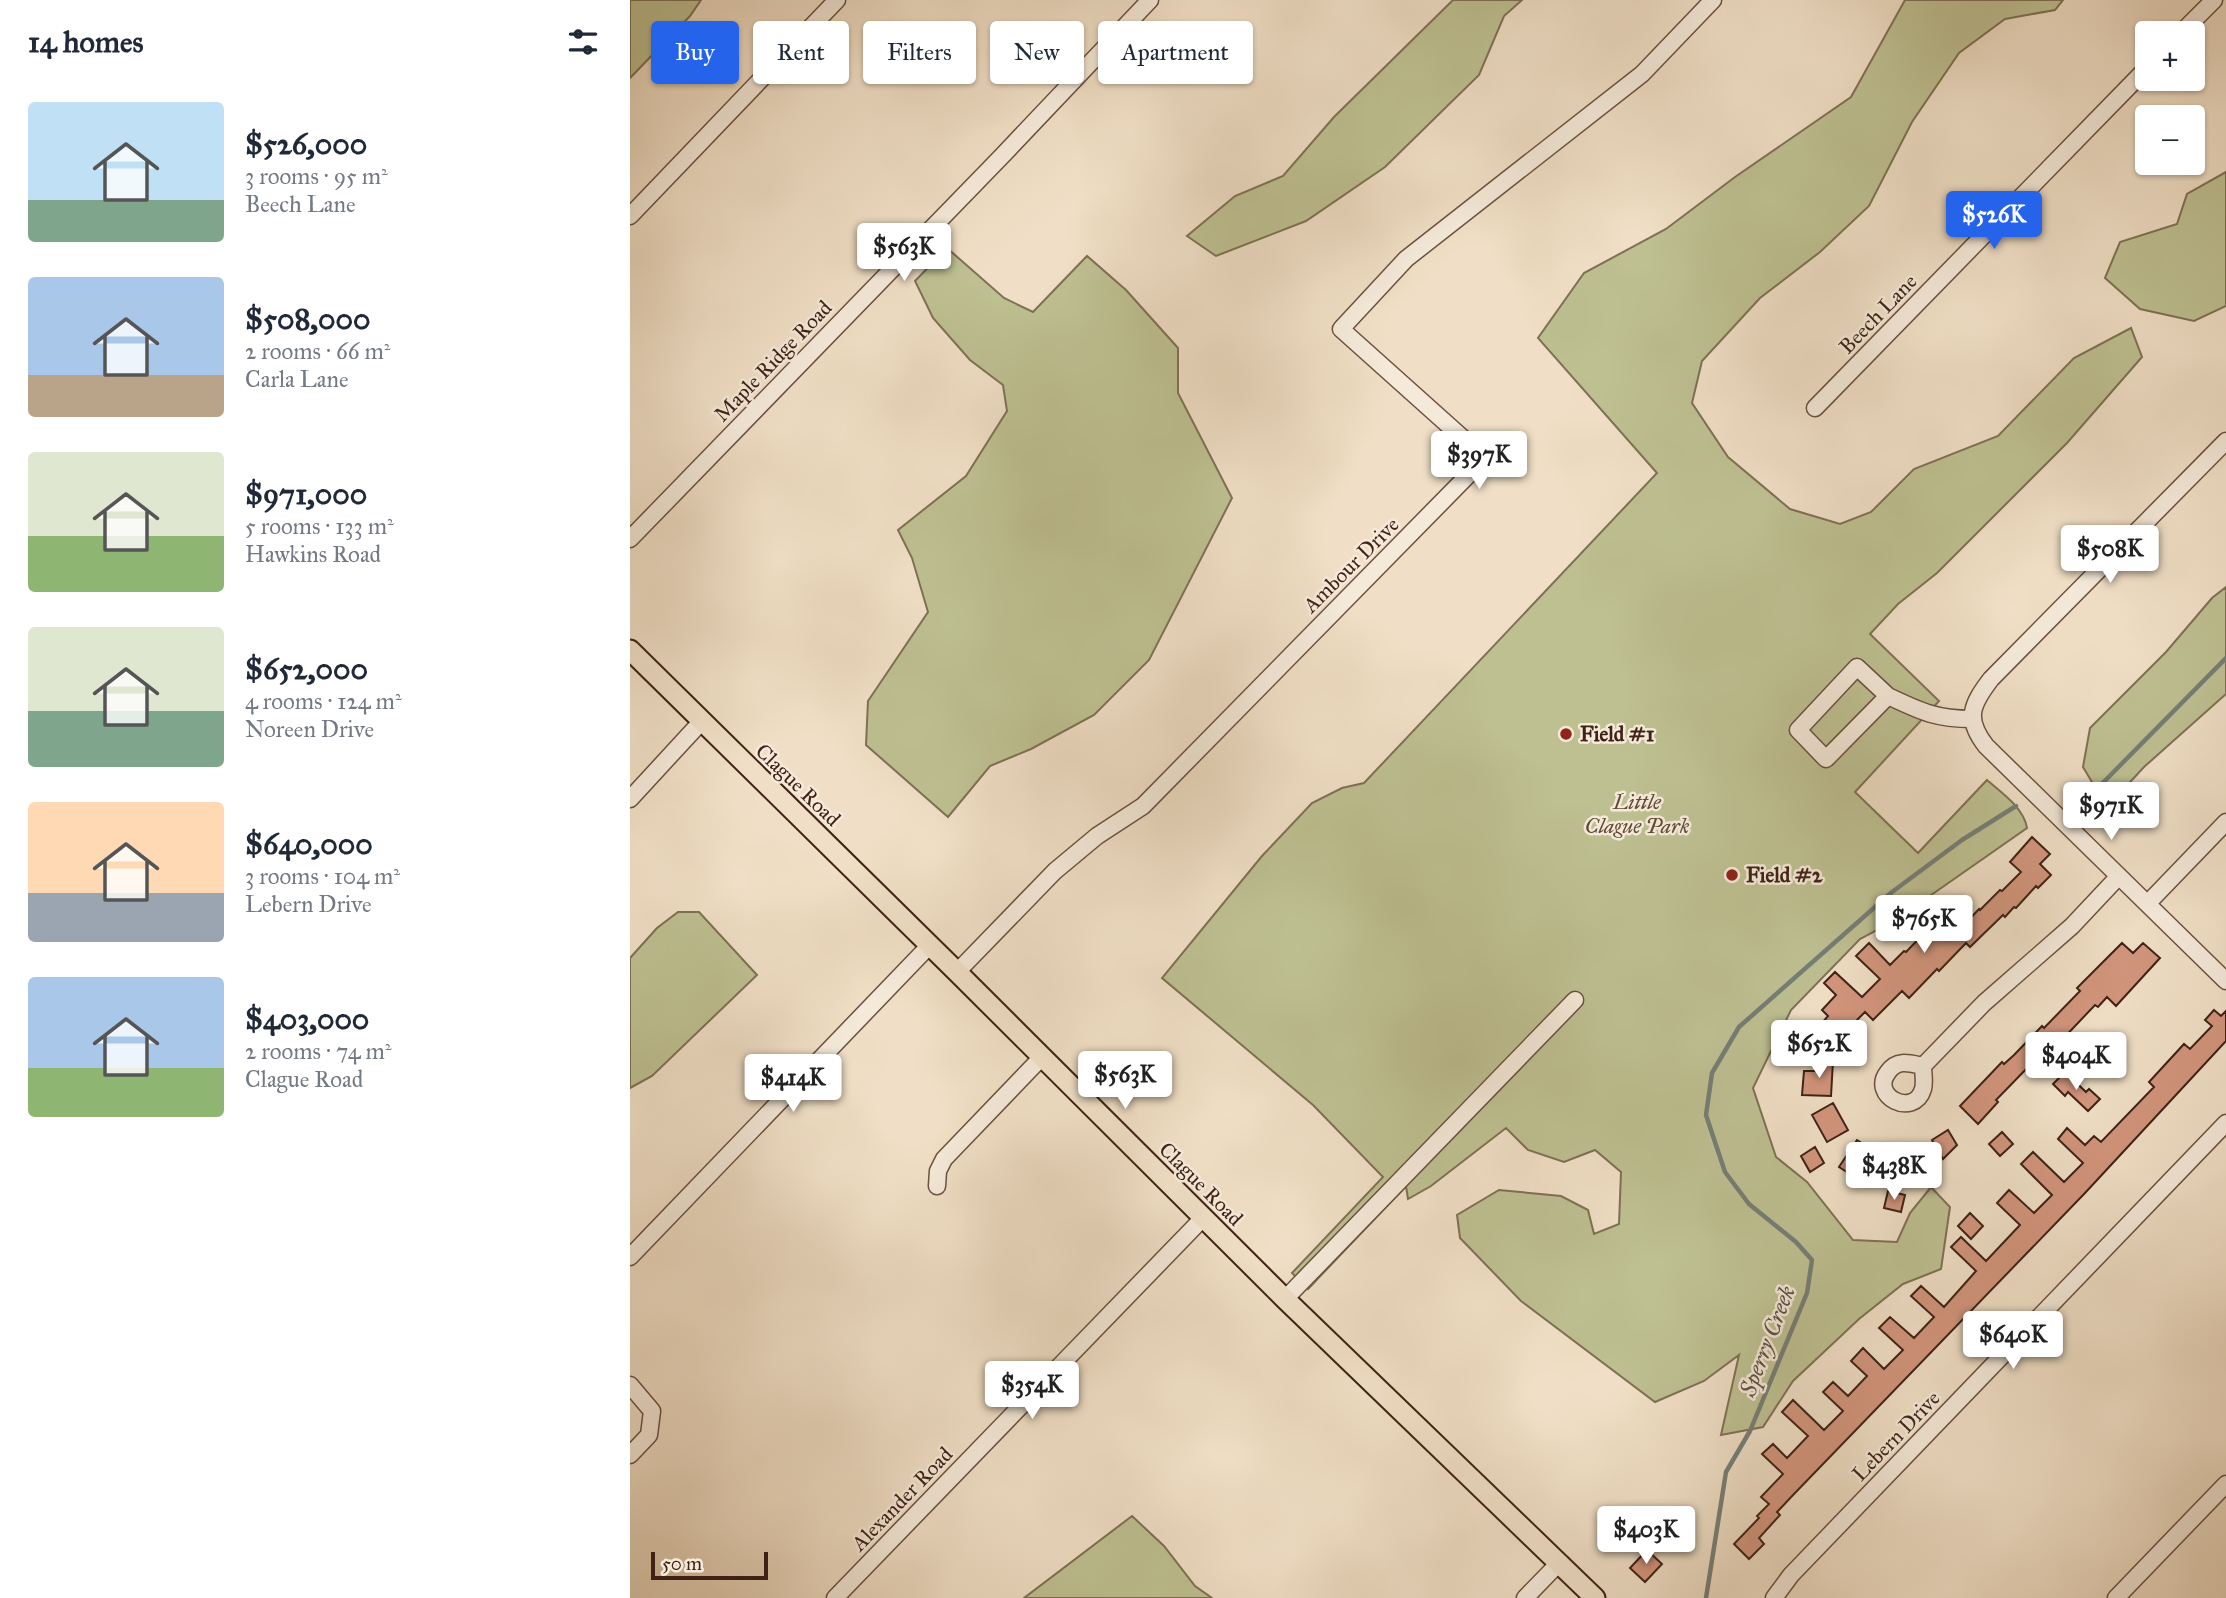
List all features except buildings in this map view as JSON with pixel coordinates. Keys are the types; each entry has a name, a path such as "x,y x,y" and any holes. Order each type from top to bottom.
{"main road":[{"name":"Clague Road","path":"630,650 1285,1299 1595,1598"}],"street":[{"path":"630,216 837,0"},
{"name":"Maple Ridge Road","path":"630,538 974,186 1150,0"},
{"name":"Ambour Drive","path":"957,972 1055,871 1097,836 1143,806 1485,458 1341,329 1406,259 1642,74 1713,0"},
{"path":"2193,21 2214,0"},
{"name":"Beech Lane","path":"1815,408 2135,80"},
{"path":"2226,441 1991,679 1979,694 1972,719 1976,733 1986,746 2226,981"},
{"path":"1888,696 1826,759 1798,730 1857,667 1888,696 1916,709 1944,719 1972,719"},
{"path":"630,799 701,722"},
{"path":"2148,903 2226,822"},
{"path":"1923,1066 1984,1003 2072,926 2119,876"},
{"path":"630,1257 930,945"},
{"path":"1285,1299 1575,1000"},
{"path":"937,1186 938,1171 944,1159 1042,1057"},
{"name":"Lebern Drive","path":"1774,1598 1791,1575 2226,1123"},
{"name":"Alexander Road","path":"835,1598 1203,1218"},
{"path":"630,1385 652,1411 649,1435 630,1455"},
{"path":"2116,1598 2226,1484"},
{"path":"1525,1598 1559,1563"}],"green space":[{"path":"630,0 701,0 685,21 651,21 651,56 630,78"},
{"path":"1453,0 1522,0 1504,16 1479,75 1385,167 1306,221 1216,256 1187,236 1235,196 1283,176 1334,117"},
{"name":"Little Clague Park","path":"1905,0 2063,0 2055,10 2005,19 1959,53 1912,122 1869,206 1820,252 1760,298 1702,361 1692,403 1728,457 1790,509 1840,524 1871,512 1914,469 1998,436 2074,358 2131,328 2142,357 2067,443 1937,573 1898,604 1870,634 1939,701 1855,792 1918,853 1987,780 2017,807 2027,828 1894,921 1860,939 1791,1010 1753,1088 1776,1157 1807,1182 1853,1240 1897,1242 1910,1213 1931,1187 1950,1207 1941,1269 1903,1284 1859,1319 1793,1381 1763,1427 1721,1435 1739,1355 1704,1381 1655,1402 1521,1301 1460,1238 1457,1215 1499,1190 1561,1196 1588,1210 1594,1234 1619,1224 1621,1172 1595,1150 1564,1162 1528,1150 1506,1128 1431,1186 1408,1199 1406,1186 1308,1289 1292,1273 1383,1177 1313,1105 1162,978 1262,856 1312,803 1342,788 1364,783 1657,473 1538,338 1584,273 1666,229 1735,177 1851,97"},
{"path":"2226,172 2226,306 2194,321 2140,309 2105,278 2120,242 2177,224 2187,194"},
{"path":"947,248 1004,298 1033,312 1087,256 1126,290 1178,348 1178,393 1232,498 1149,660 1094,715 1031,749 990,766 948,817 866,745 868,701 928,612 912,558 898,530 966,476 1007,411 1003,385 970,360 933,318 915,281"},
{"path":"2226,587 2226,694 2144,767 2107,807 2083,767 2090,728 2166,652 2212,598"},
{"path":"678,912 699,912 757,975 652,1076 630,1088 630,958 657,928"},
{"path":"1132,1516 1164,1546 1195,1586 1212,1598 1024,1598"}],"waterway":[{"name":"Sperry Creek","path":"2081,805 2226,658"},
{"name":"Sperry Creek","path":"1706,1598 1726,1472 1750,1431 1807,1293 1812,1260 1796,1242 1749,1204 1725,1172 1706,1115 1712,1073 1739,1027 1892,892 1962,840 2016,806"}],"place":[{"name":"Field #1","path":"1566,734"},
{"name":"Field #2","path":"1732,875"}]}
